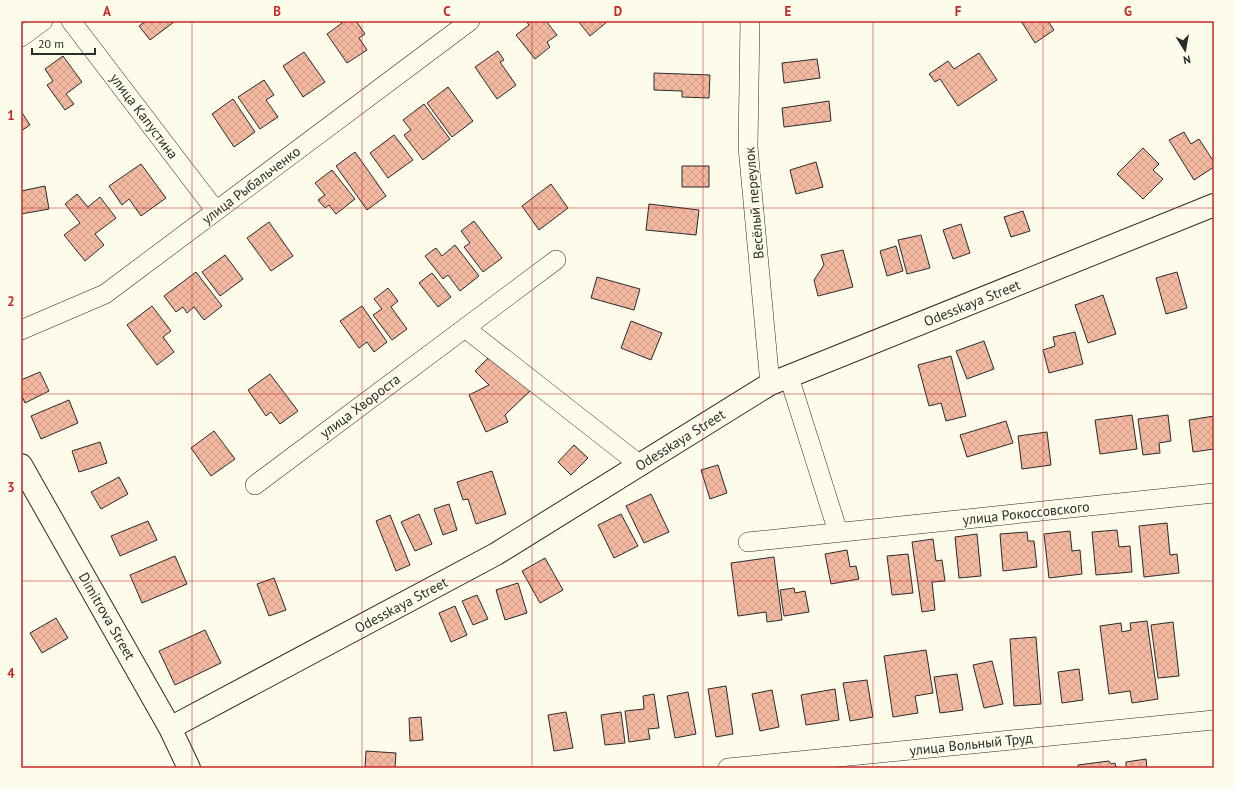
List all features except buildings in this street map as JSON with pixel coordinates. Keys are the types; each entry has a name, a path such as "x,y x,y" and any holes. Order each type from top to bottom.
{"main road":[{"name":"Odesskaya Street","path":"170,728 496,554 779,380 1214,205"},
{"name":"Dimitrova Street","path":"21,465 170,728 189,768"}],"street":[{"path":"21,37 43,21"},
{"name":"улица Капустина","path":"71,21 216,211"},
{"name":"улица Рыбальченко","path":"21,330 105,294 470,21"},
{"name":"Весёлый переулок","path":"750,21 748,147 779,380"},
{"name":"улица Хвороста","path":"255,485 556,260"},
{"path":"465,328 640,465"},
{"path":"779,380 838,532"},
{"name":"улица Рокоссовского","path":"748,542 1214,493"},
{"name":"улица Вольный Труд","path":"728,768 1214,720"}]}
